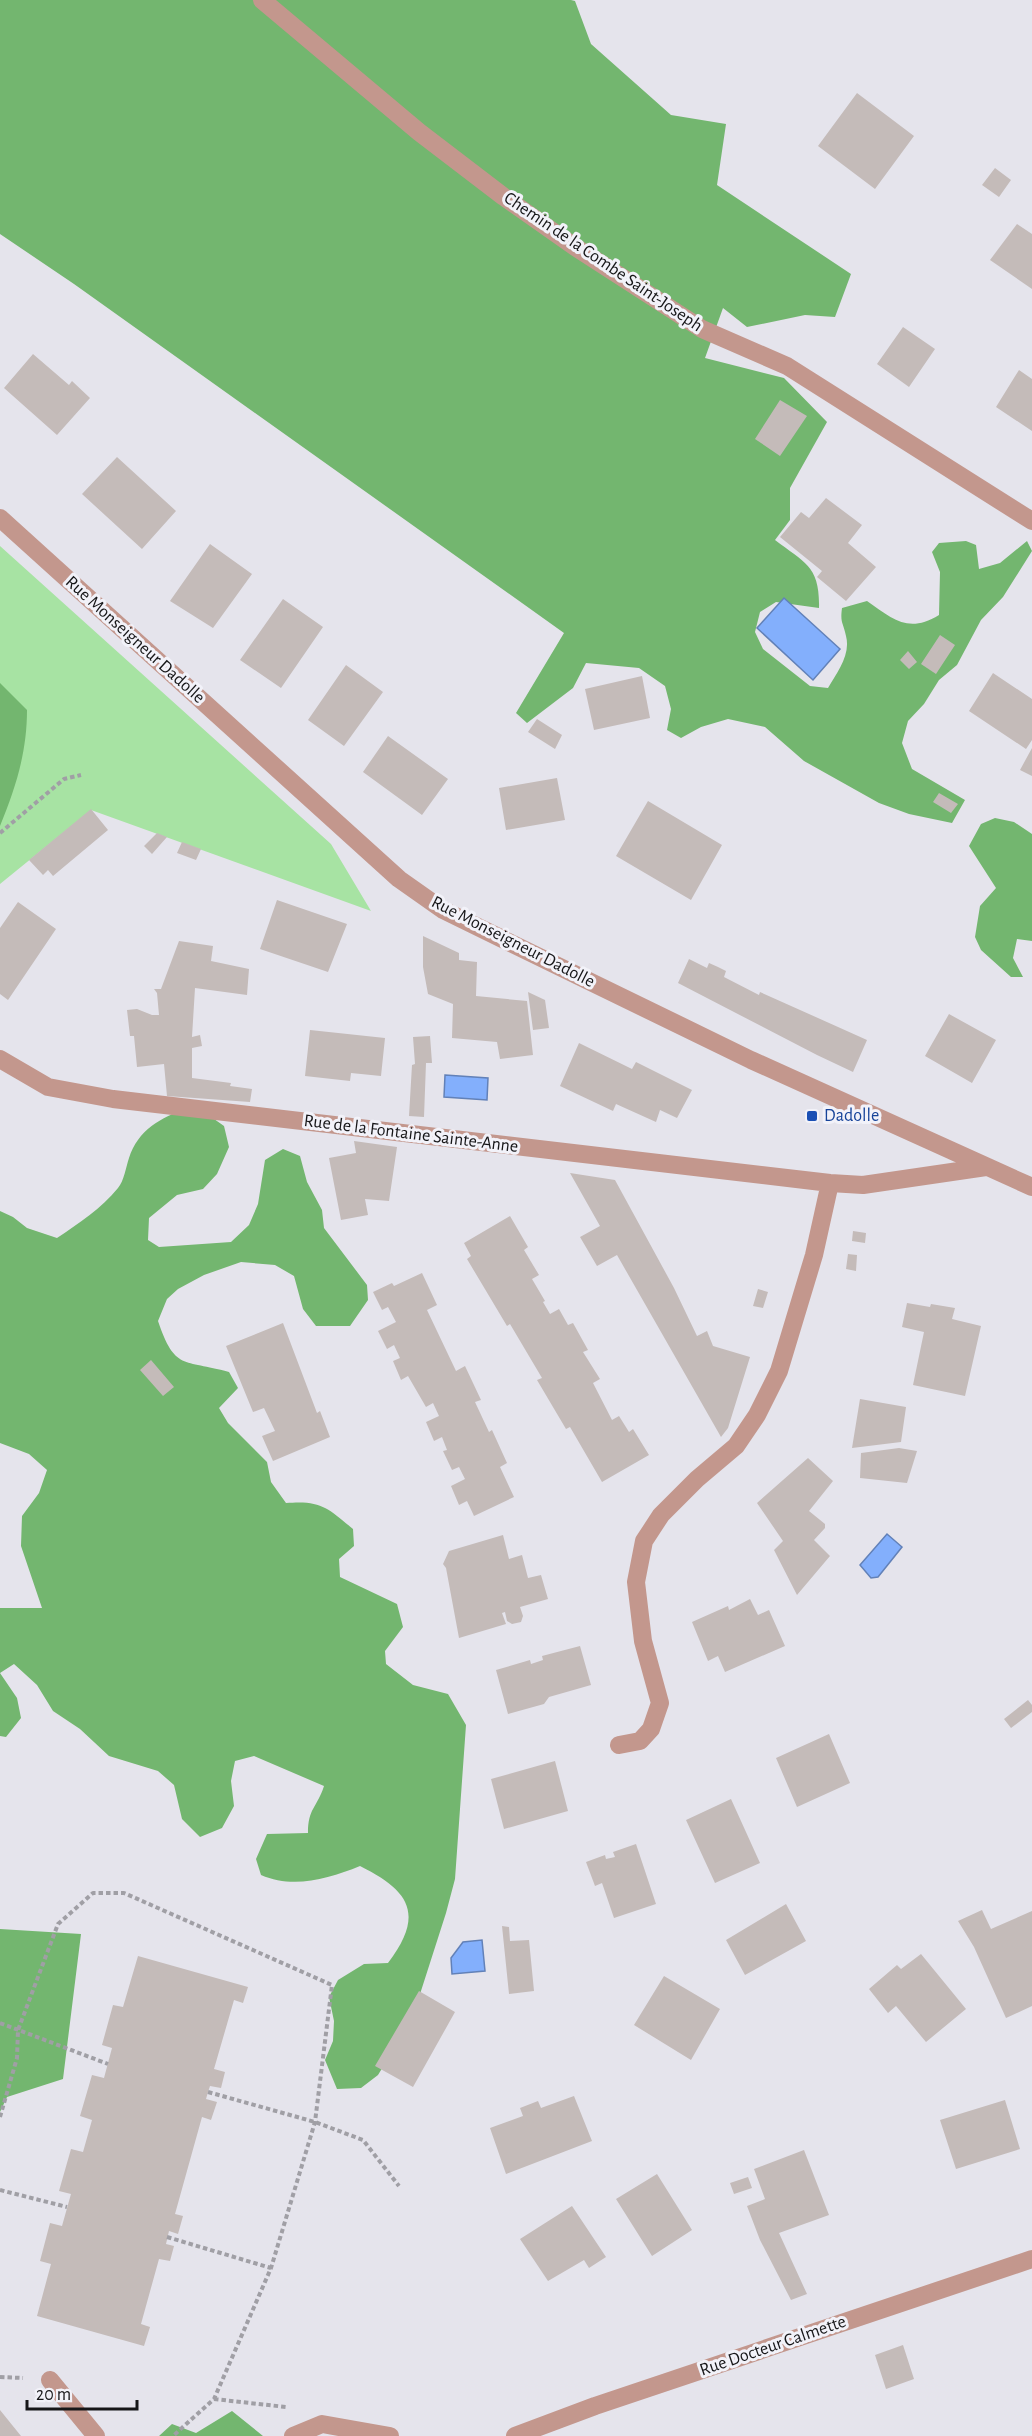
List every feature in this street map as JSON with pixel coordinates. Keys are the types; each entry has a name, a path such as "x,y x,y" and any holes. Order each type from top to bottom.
{"street":[{"name":"Chemin de la Combe Saint-Joseph","path":"262,0 419,132 504,197 575,247 702,329 787,366 1032,521"},
{"name":"Rue Monseigneur Dadolle","path":"0,518 399,879 443,910 750,1060 987,1167"},
{"name":"Rue de la Fontaine Sainte-Anne","path":"0,1059 48,1087 113,1099 830,1183 863,1185 987,1167"},
{"path":"987,1167 1032,1187"},
{"path":"619,1745 640,1741 651,1729 660,1703 643,1641 636,1582 644,1541 661,1515 697,1479 736,1446 757,1415 779,1371 814,1255 830,1183"},
{"name":"Rue Docteur Calmette","path":"515,2436 595,2406 1032,2259"},
{"path":"50,2380 96,2436"},
{"path":"293,2436 322,2424 390,2436"}],"path":[{"path":"0,833 64,779 81,775"},
{"path":"0,2117 17,2058 18,2030 58,1924 93,1893 124,1893 332,1985 315,2122 271,2268 214,2399 173,2436"},
{"path":"0,2023 108,2064"},
{"path":"208,2092 315,2122 363,2140 399,2186"},
{"path":"0,2190 67,2207"},
{"path":"167,2237 271,2268"},
{"path":"214,2399 287,2407"}],"green space":[{"path":"0,0 571,0 575,1 591,44 671,115 726,124 717,185 851,274 835,317 805,315 747,327 723,308 705,358 784,378 827,422 790,488 790,520 775,540 809,567 817,583 819,608 776,602 760,612 755,632 763,649 810,686 828,688 847,650 842,608 867,601 901,622 909,624 928,621 939,615 940,572 932,552 939,543 966,541 976,545 979,569 1000,563 1027,541 1032,551 1003,597 981,620 957,665 939,680 924,704 908,721 902,743 912,769 965,800 952,823 909,814 879,803 804,761 765,727 728,719 701,727 681,738 667,730 671,709 665,686 639,668 586,663 573,688 527,723 516,713 564,633 74,284 0,234"},
{"path":"0,546 331,844 371,911 91,810 0,884"},
{"path":"0,683 27,710 20,769 0,826"},
{"path":"995,818 1014,822 1032,834 1032,941 1017,939 1013,958 1023,977 1011,977 981,950 975,937 980,906 996,888 969,846 981,824"},
{"path":"187,1109 207,1114 224,1126 229,1147 217,1174 203,1189 177,1195 149,1218 148,1240 159,1247 231,1242 249,1225 258,1204 265,1160 283,1149 300,1156 307,1182 322,1210 324,1228 367,1285 368,1300 350,1326 316,1326 303,1309 294,1276 275,1265 241,1262 204,1275 178,1289 167,1299 158,1321 164,1337 176,1356 191,1363 229,1372 238,1388 219,1408 228,1423 267,1462 271,1482 286,1503 316,1504 330,1511 353,1529 354,1546 339,1559 340,1577 397,1604 403,1627 385,1651 386,1664 413,1685 448,1694 466,1725 455,1879 412,2019 378,2075 361,2088 337,2089 325,2060 333,2041 334,2021 329,1997 338,1980 364,1964 388,1963 406,1931 409,1917 407,1906 401,1895 377,1875 360,1866 336,1875 298,1882 261,1875 256,1859 267,1834 308,1833 311,1813 324,1786 254,1756 235,1761 231,1781 234,1806 222,1828 200,1837 182,1819 174,1785 158,1771 109,1756 80,1729 53,1711 37,1685 14,1664 0,1673 0,1608 42,1608 21,1546 22,1516 39,1493 47,1470 29,1454 0,1443 0,1211 13,1217 27,1228 57,1238 97,1209 118,1188 133,1148 144,1132 168,1116"},
{"path":"0,1673 17,1698 21,1718 6,1737 0,1736"},
{"path":"0,1929 81,1934 63,2079 7,2097 0,2112"},
{"path":"232,2411 263,2436 159,2436 172,2424 196,2433"}],"water":[{"path":"784,598 840,649 813,680 757,628"},
{"path":"445,1075 488,1078 487,1100 444,1097"},
{"path":"887,1534 902,1547 878,1577 871,1578 860,1565"},
{"path":"482,1940 485,1971 452,1974 451,1958 463,1942"}],"building":[{"path":"857,93 914,136 875,189 818,146"},
{"path":"995,168 1011,180 999,197 982,185"},
{"path":"1017,224 1032,234 1032,289 990,260"},
{"path":"903,327 935,349 909,387 877,364"},
{"path":"33,354 69,385 72,381 90,398 57,435 4,388"},
{"path":"1019,370 1032,379 1032,431 996,407"},
{"path":"780,400 807,416 780,456 755,439"},
{"path":"117,457 176,511 142,549 82,494"},
{"path":"826,498 862,525 848,543 876,567 846,601 817,577 822,571 780,537 801,512 809,518"},
{"path":"210,544 252,574 213,628 170,601"},
{"path":"283,599 323,627 281,688 240,660"},
{"path":"940,635 955,645 936,674 921,664"},
{"path":"908,651 917,662 909,669 900,660"},
{"path":"346,665 383,692 344,746 308,720"},
{"path":"993,673 1032,699 1032,740 1026,749 969,711"},
{"path":"642,676 650,718 594,730 585,689"},
{"path":"537,719 562,735 555,749 528,732"},
{"path":"388,736 448,779 422,815 363,772"},
{"path":"1032,748 1032,776 1020,770"},
{"path":"557,778 565,820 506,830 499,788"},
{"path":"939,793 958,804 951,813 933,802"},
{"path":"648,801 722,845 691,900 616,856"},
{"path":"91,809 108,830 53,876 48,870 43,875 29,860"},
{"path":"157,833 167,837 152,854 144,846"},
{"path":"182,842 201,849 196,860 177,853"},
{"path":"277,900 347,924 328,972 260,949"},
{"path":"18,902 56,929 8,1000 0,994 0,928"},
{"path":"423,936 459,953 459,960 477,962 476,996 527,1001 533,1055 500,1059 497,1042 452,1038 453,1004 428,994 423,967"},
{"path":"179,941 213,946 211,961 249,969 247,995 195,988 192,1037 200,1035 202,1046 192,1048 192,1078 231,1083 230,1086 252,1089 250,1102 167,1096 164,1064 137,1067 134,1036 130,1036 127,1010 137,1009 152,1015 159,1015 157,993 154,989 161,989"},
{"path":"689,959 707,968 709,963 718,967 726,971 724,977 759,995 760,992 867,1040 853,1072 678,983"},
{"path":"528,992 545,1000 549,1028 533,1030"},
{"path":"949,1014 996,1040 972,1083 925,1056"},
{"path":"310,1030 385,1038 381,1076 351,1073 350,1081 305,1076"},
{"path":"430,1036 432,1063 426,1063 424,1117 409,1116 412,1065 415,1064 413,1037"},
{"path":"579,1043 632,1069 636,1062 692,1090 677,1118 660,1110 656,1122 616,1104 613,1111 560,1086"},
{"path":"354,1141 397,1147 389,1201 365,1199 368,1215 341,1220 329,1158 356,1153"},
{"path":"570,1173 615,1180 674,1288 697,1336 707,1331 713,1346 750,1357 728,1428 721,1437 617,1255 597,1266 580,1237 600,1226"},
{"path":"510,1216 528,1247 524,1250 539,1275 532,1279 545,1301 543,1302 550,1314 559,1309 568,1325 573,1323 588,1350 583,1352 600,1379 593,1383 612,1420 619,1416 629,1432 633,1429 649,1455 602,1482 570,1427 566,1429 537,1380 542,1378 510,1324 507,1326 467,1259 471,1256 464,1243"},
{"path":"853,1231 866,1233 865,1243 852,1241"},
{"path":"848,1254 857,1255 856,1271 846,1269"},
{"path":"422,1273 437,1305 427,1310 456,1371 465,1366 481,1400 475,1402 489,1432 492,1430 507,1463 500,1467 514,1497 474,1516 467,1501 459,1505 451,1486 465,1479 459,1467 452,1470 443,1451 447,1450 442,1437 434,1441 426,1422 439,1416 433,1403 426,1407 408,1376 401,1380 393,1361 400,1358 394,1345 387,1349 378,1331 396,1322 388,1307 382,1310 373,1292 392,1283 394,1286"},
{"path":"758,1289 768,1292 763,1308 753,1306"},
{"path":"907,1303 955,1308 952,1319 981,1326 965,1396 913,1385 924,1332 902,1327"},
{"path":"283,1323 317,1413 320,1411 330,1437 273,1461 262,1436 275,1431 264,1408 253,1412 226,1346"},
{"path":"151,1360 174,1387 163,1396 140,1370"},
{"path":"860,1399 906,1407 901,1442 852,1448"},
{"path":"899,1448 917,1451 907,1483 860,1478 861,1453"},
{"path":"808,1458 833,1481 809,1511 825,1524 825,1528 814,1540 830,1556 797,1595 774,1550 783,1541 757,1503"},
{"path":"503,1535 509,1559 522,1555 528,1578 541,1575 548,1599 520,1607 523,1616 521,1622 512,1624 507,1621 505,1612 502,1613 506,1624 459,1638 446,1568 443,1564 449,1551"},
{"path":"750,1599 758,1615 769,1610 785,1646 725,1672 718,1656 708,1661 692,1622 728,1606 729,1610"},
{"path":"580,1646 591,1685 549,1697 544,1704 508,1714 496,1670 530,1660 531,1664 543,1660 542,1656"},
{"path":"1028,1700 1032,1705 1032,1712 1011,1728 1004,1719"},
{"path":"829,1734 850,1783 797,1807 776,1758"},
{"path":"555,1761 568,1811 504,1829 491,1779"},
{"path":"731,1799 760,1863 715,1883 686,1820"},
{"path":"636,1844 656,1904 614,1918 602,1883 595,1886 586,1862 605,1855 606,1859 615,1857 613,1852"},
{"path":"786,1904 806,1941 745,1975 726,1940"},
{"path":"982,1910 991,1929 1032,1911 1032,2006 1006,2018 974,1947 958,1921"},
{"path":"502,1926 509,1927 510,1941 529,1940 534,1991 509,1994"},
{"path":"921,1954 966,2009 926,2042 896,2006 888,2013 869,1989 897,1965 901,1969"},
{"path":"138,1956 248,1987 243,2003 234,2000 214,2069 225,2072 221,2088 210,2086 208,2092 206,2099 217,2102 211,2120 202,2117 175,2214 183,2216 178,2234 169,2231 166,2244 174,2246 170,2261 159,2259 141,2324 150,2327 144,2346 37,2316 51,2264 40,2261 50,2223 62,2226 71,2194 59,2191 71,2149 83,2152 92,2120 80,2116 92,2075 104,2078 112,2048 102,2045 113,2005 123,2007"},
{"path":"664,1976 720,2009 691,2060 634,2025"},
{"path":"419,1991 455,2012 413,2087 375,2066"},
{"path":"574,2096 592,2141 506,2174 490,2128 523,2116 520,2108 538,2101 541,2108"},
{"path":"1005,2100 1020,2149 956,2169 940,2120"},
{"path":"804,2150 829,2215 779,2233 807,2294 791,2300 760,2240 747,2206 765,2199 754,2169"},
{"path":"657,2174 692,2230 652,2256 616,2199"},
{"path":"748,2177 752,2188 734,2194 730,2183"},
{"path":"572,2206 606,2257 589,2268 584,2260 548,2281 520,2239"},
{"path":"903,2345 914,2379 886,2389 875,2355"},
{"path":"0,2410 21,2436 0,2436"}],"place":[{"name":"Dadolle","path":"812,1116"}]}
